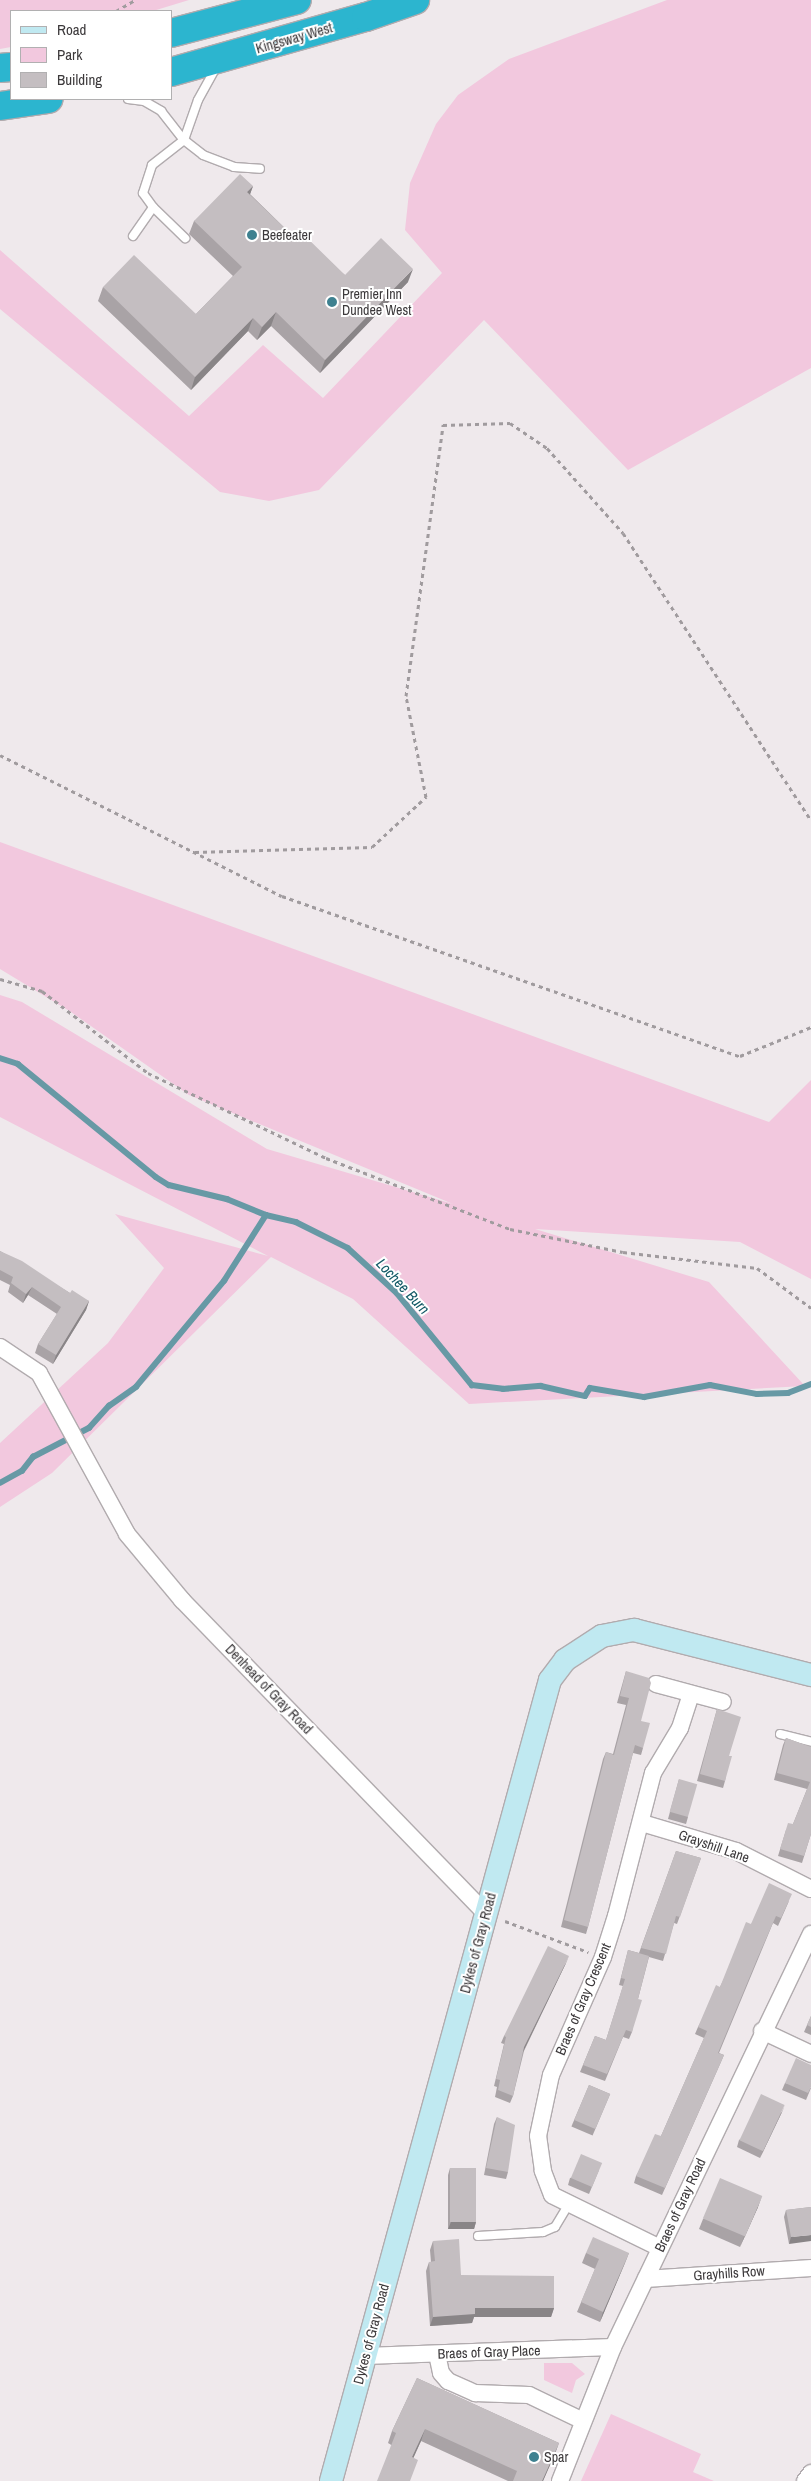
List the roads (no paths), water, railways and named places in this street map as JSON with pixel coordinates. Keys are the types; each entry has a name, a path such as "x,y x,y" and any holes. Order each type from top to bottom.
{"highway":[{"path":"172,33 297,0"},
{"name":"Kingsway West","path":"172,72 220,60 415,0"},
{"path":"0,106 41,100"}],"street":[{"name":"Denhead of Gray Road","path":"0,1347 39,1373 127,1534 182,1600 486,1914"},
{"name":"Dykes of Gray Road","path":"331,2481 550,1680 565,1660 602,1636 634,1630 811,1675"},
{"path":"656,1684 722,1702"},
{"name":"Braes of Gray Crescent","path":"660,2248 568,2205 552,2195 543,2172 538,2136 550,2076 603,1957 642,1823 653,1773 680,1728 691,1694"},
{"name":"Grayshill Lane","path":"642,1823 736,1851 811,1888"},
{"name":"Braes of Gray Road","path":"560,2481 613,2347 762,2031 811,1934"},
{"path":"762,2031 811,2054"},
{"name":"Grayhills Row","path":"646,2279 811,2268"},
{"name":"Braes of Gray Place","path":"365,2356 613,2347"},
{"path":"437,2354 440,2373 448,2381 476,2393 530,2395 583,2421"},
{"path":"804,2481 811,2473"}],"lane":[{"path":"185,238 152,207 143,193 152,166 184,140 198,100 220,60"},
{"path":"136,100 144,101 161,111 184,140 203,156 234,167 260,169"},
{"path":"133,236 152,207"},
{"path":"780,1734 811,1742"},
{"path":"478,2236 543,2232 555,2227 568,2205"}],"waterway":[{"name":"Lochee Burn","path":"0,1058 18,1064 156,1177 169,1185 227,1199 266,1215 296,1222 348,1248 397,1293 472,1385 503,1389 541,1386 585,1396 590,1388 644,1397 710,1385 757,1394 788,1393 811,1384"},
{"path":"0,1483 22,1471 33,1457 89,1428 109,1406 136,1387 224,1281 266,1215"}],"place":[{"name":"Beefeater","path":"252,235"},
{"name":"Premier Inn Dundee West","path":"332,302"},
{"name":"Spar","path":"534,2457"}]}
